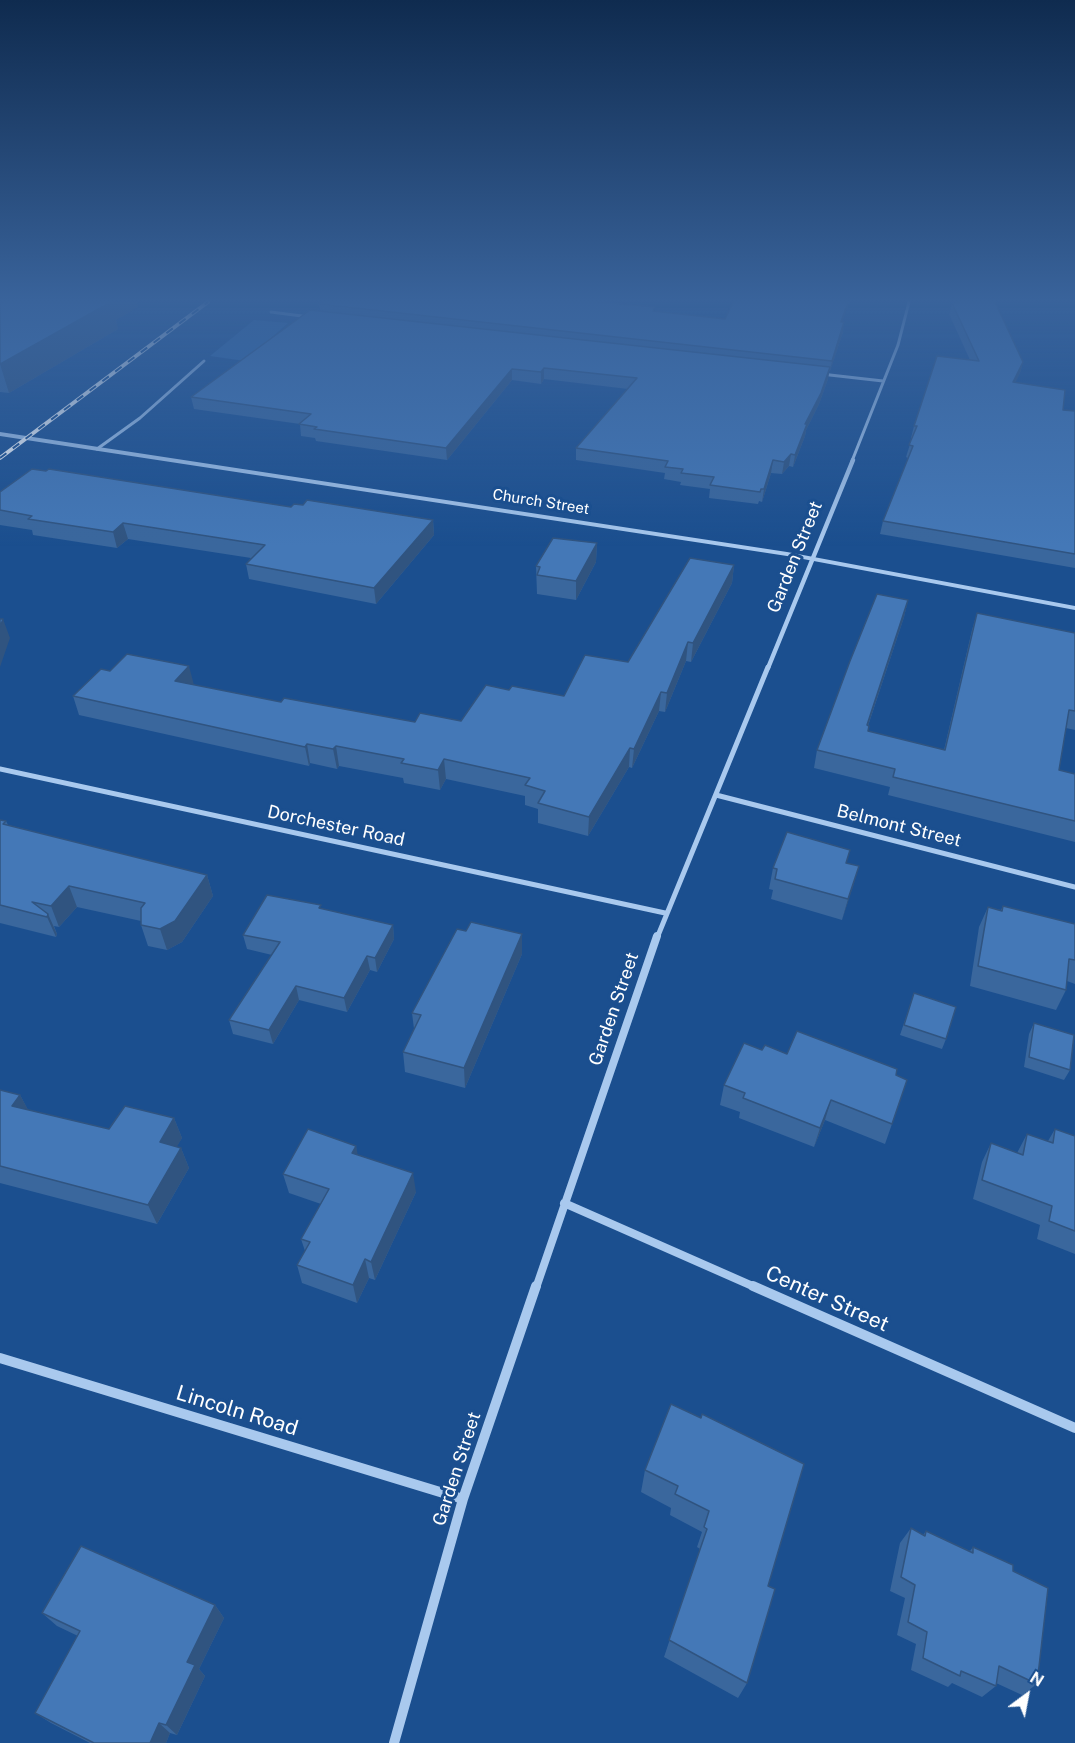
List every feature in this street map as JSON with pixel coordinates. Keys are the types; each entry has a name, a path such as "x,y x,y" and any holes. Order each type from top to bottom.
{"street":[{"path":"97,448 140,418 179,383"},
{"name":"Garden Street","path":"394,1743 463,1499 665,913 716,795 882,383"},
{"name":"Church Street","path":"0,434 813,558 1075,608"},
{"name":"Dorchester Road","path":"0,769 665,913"},
{"name":"Belmont Street","path":"716,795 1075,887"},
{"name":"Center Street","path":"564,1203 1075,1428"},
{"name":"Lincoln Road","path":"0,1358 463,1499"}],"building":[{"path":"210,383 500,383 446,448 314,429 317,427 299,424 311,414 191,397"},
{"path":"632,383 824,383 805,424 807,424 795,455 791,454 784,462 773,460 764,489 760,492 710,485 714,477 681,473 683,469 665,467 668,461 576,448"},
{"path":"928,383 1022,383 1065,390 1063,410 1075,411 1075,554 883,521 913,446 909,445 917,426 914,426"},
{"path":"32,469 46,471 49,469 291,507 294,504 303,505 307,500 433,520 374,588 246,564 265,545 123,523 113,532 28,519 32,516 0,510 0,492"},
{"path":"553,538 597,543 576,581 537,575 540,567 536,566"},
{"path":"690,558 734,565 693,643 688,642 667,693 661,692 634,749 630,748 589,817 538,803 545,791 525,785 530,778 444,759 438,770 401,763 404,759 336,746 333,749 307,744 305,747 73,696 101,669 110,671 127,654 189,666 175,681 281,702 284,698 415,722 420,713 461,721 486,685 509,690 512,686 564,696 585,655 628,662"},
{"path":"877,594 908,600 867,725 869,726 868,731 945,750 977,613 1075,633 1075,711 1069,710 1059,770 1075,774 1075,821 893,777 895,769 817,750"},
{"path":"0,820 6,821 3,824 207,875 175,921 160,929 141,925 141,908 145,903 69,886 51,906 32,902 48,914 47,917 0,905"},
{"path":"787,832 850,850 846,863 859,866 848,899 775,879 777,869 773,868"},
{"path":"267,895 321,905 319,908 393,925 375,958 367,956 344,998 296,986 269,1030 229,1020 280,942 243,935"},
{"path":"1003,906 1075,924 1075,960 1069,959 1066,990 978,966 988,907 1002,911"},
{"path":"471,922 522,934 464,1068 403,1052 421,1015 412,1013 457,929 466,931"},
{"path":"914,993 956,1007 946,1039 904,1025"},
{"path":"1034,1023 1074,1035 1070,1070 1029,1057"},
{"path":"797,1031 897,1069 896,1075 907,1080 892,1124 831,1100 820,1128 743,1098 745,1093 724,1085 744,1043 762,1050 765,1045 787,1054"},
{"path":"0,1090 20,1095 12,1106 109,1129 125,1106 174,1118 160,1142 181,1148 148,1205 0,1166"},
{"path":"308,1129 356,1146 352,1153 413,1173 371,1262 365,1259 353,1285 297,1265 310,1242 301,1239 329,1189 283,1174"},
{"path":"1055,1129 1075,1136 1075,1231 1049,1221 1052,1206 982,1180 991,1143 1023,1155 1027,1134 1053,1143"},
{"path":"671,1404 701,1418 702,1414 804,1464 768,1586 775,1589 747,1683 669,1640 707,1529 704,1527 709,1511 675,1494 678,1486 645,1470"},
{"path":"911,1528 925,1536 926,1531 973,1553 973,1547 1013,1565 1013,1571 1048,1588 1037,1684 999,1666 996,1686 961,1671 960,1676 923,1658 927,1632 908,1622 915,1585 901,1577"},
{"path":"81,1546 215,1605 187,1662 195,1665 166,1725 159,1723 150,1743 94,1743 35,1713 80,1631 42,1613"}],"railway":[{"path":"0,458 100,383"}]}
